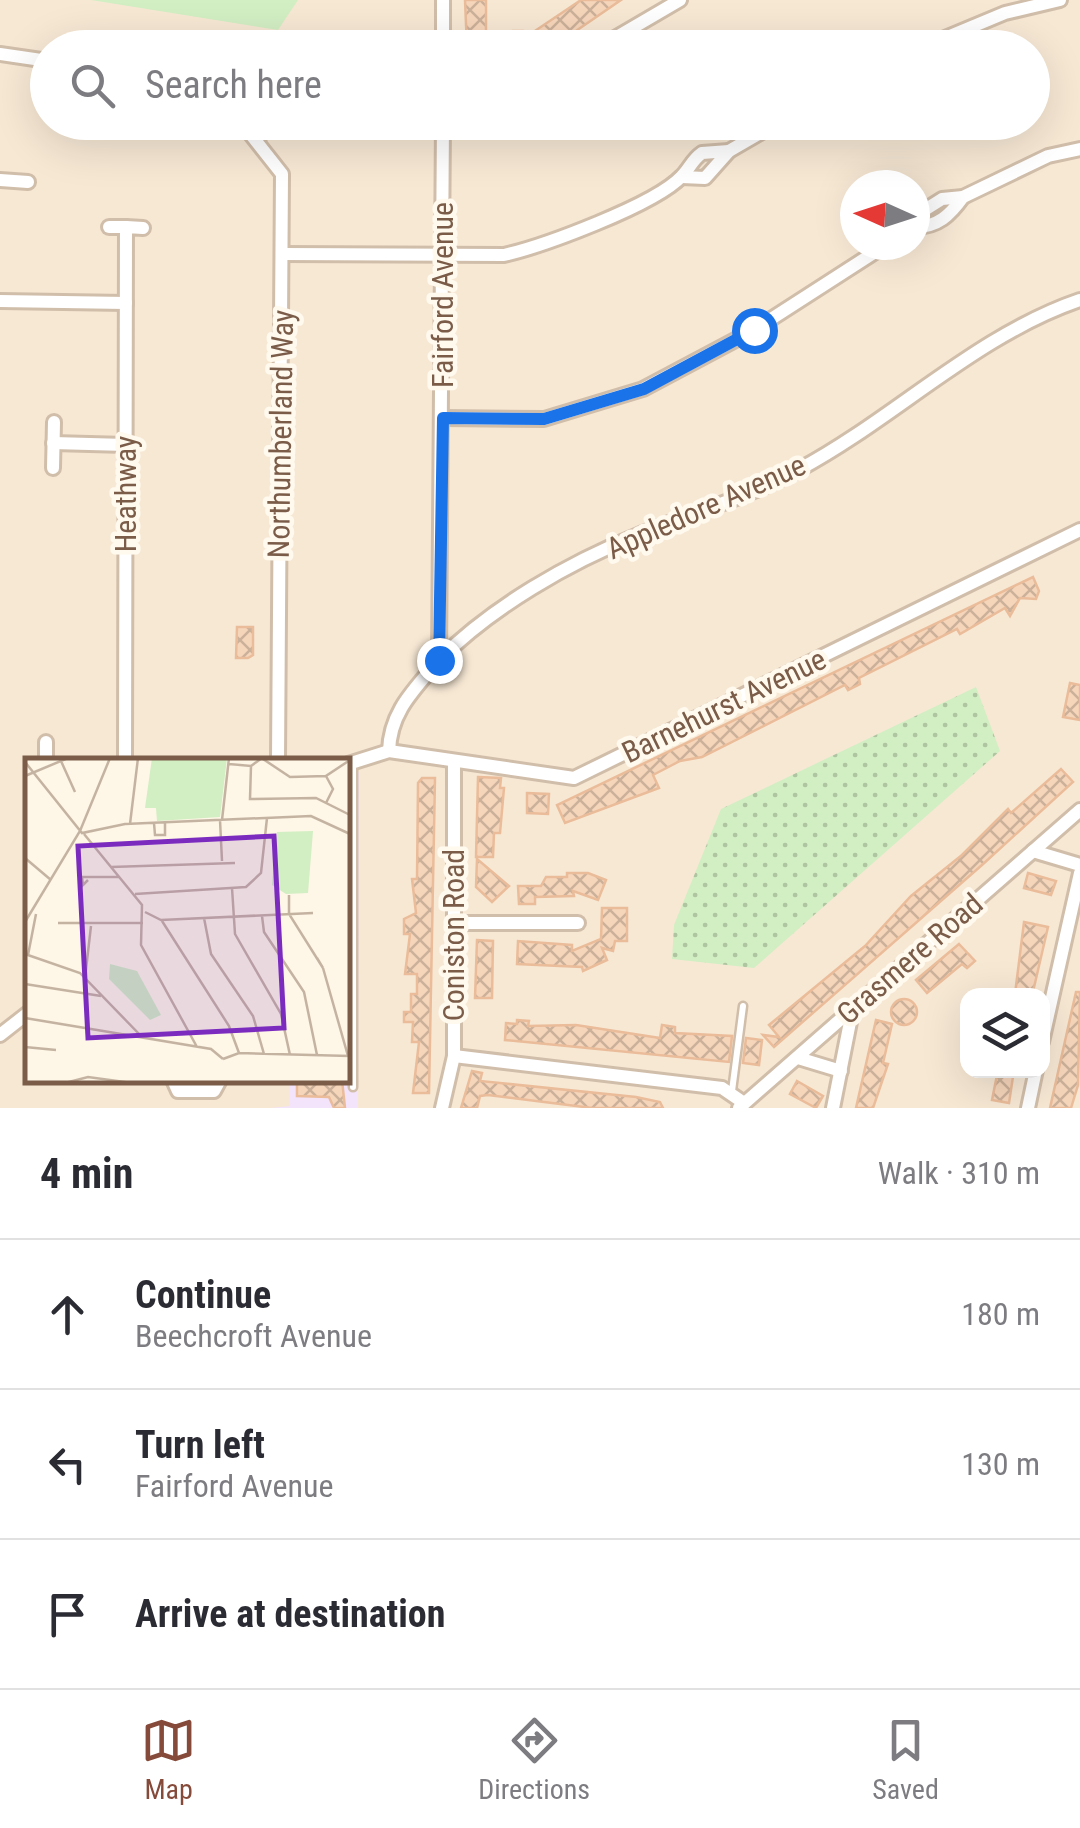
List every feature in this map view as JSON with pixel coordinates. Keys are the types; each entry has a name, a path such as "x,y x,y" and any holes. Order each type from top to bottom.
{"street":[{"path":"443,0 443,30"},
{"path":"629,30 680,0"},
{"path":"964,30 1005,13 1060,0"},
{"path":"0,54 30,58"},
{"name":"Northumberland Way","path":"257,140 282,174 278,758"},
{"name":"Fairford Avenue","path":"439,660 443,140"},
{"path":"682,177 705,178 729,152 749,140"},
{"path":"930,226 951,214 963,197 1048,156 1080,149"},
{"path":"283,254 504,255 538,247 589,226 682,177 702,153 729,152"},
{"path":"0,180 28,182"},
{"path":"108,226 143,228"},
{"name":"Heathway","path":"125,758 126,227"},
{"path":"443,418 544,419 644,389 754,330 863,260"},
{"path":"0,300 126,303"},
{"name":"Appledore Avenue","path":"439,660 469,630 564,572 634,536 803,468 991,345 1054,309 1080,300"},
{"path":"53,468 54,422"},
{"path":"53,444 126,445"},
{"name":"Barnehurst Avenue","path":"350,763 389,750 574,778 1080,530"},
{"path":"389,750 390,725 397,712 439,660"},
{"path":"46,742 46,758"},
{"name":"Coniston Road","path":"442,1108 454,1056 454,762"},
{"name":"Grasmere Road","path":"742,1106 1080,810"},
{"path":"1033,851 1080,865"},
{"path":"1050,1006 1080,873"},
{"path":"455,923 578,922"},
{"path":"0,1035 25,1015"},
{"path":"833,1108 850,1022 847,1015"},
{"path":"454,1056 732,1091 742,1106"},
{"path":"798,1058 841,1072"},
{"path":"1028,1108 1034,1078"},
{"path":"174,1083 178,1091 214,1092 218,1083"}],"lane":[{"path":"350,763 353,1087"},
{"path":"732,1091 743,1006"}],"shaded area":[{"path":"0,0 1080,0 1080,1108 0,1108"},
{"path":"359,772 358,1108 271,1108 290,1106 290,1083 350,1083 350,777"}],"green space":[{"path":"91,0 298,0 278,30"},
{"path":"976,687 1000,751 754,968 672,959 674,925 721,809"}],"building":[{"path":"465,0 486,0 486,30 466,30"},
{"path":"581,0 621,0 577,30 536,30"},
{"path":"1033,577 1039,591 1036,599 1020,598 1010,616 1005,608 960,634 957,629 859,678 860,684 848,690 845,685 702,757 680,761 653,775 659,788 565,823 557,805"},
{"path":"237,627 253,627 253,655 248,658 236,658"},
{"path":"1070,683 1080,685 1080,720 1063,717"},
{"path":"1061,769 1073,782 774,1047 763,1035 779,1037 769,1025 865,946 911,896 962,855 1008,809 1011,813"},
{"path":"478,777 501,778 500,788 504,788 500,833 494,833 493,857 476,857"},
{"path":"422,778 435,778 429,1093 413,1093 419,1042 412,1042 413,1022 404,1022 404,1012 411,1012 411,994 417,994 417,974 405,974 410,934 404,934 404,919 416,913 412,879 417,879 418,783"},
{"path":"527,793 549,794 548,814 527,813"},
{"path":"477,859 509,886 492,902 476,887"},
{"path":"567,873 588,873 606,880 598,900 573,891 574,896 535,897 535,904 519,904 518,886 541,886 546,877 567,877"},
{"path":"1028,873 1056,881 1051,895 1024,888"},
{"path":"602,908 627,908 627,941 615,941 613,951 602,948 607,960 583,971 582,967 517,964 518,941 572,945 572,951 601,939"},
{"path":"1024,922 1048,927 1034,988 1016,988"},
{"path":"477,940 493,941 492,998 475,998"},
{"path":"959,944 975,961 967,968 962,964 927,993 916,980"},
{"path":"1076,992 1080,992 1078,1085 1071,1108 1050,1108"},
{"path":"904,999 913,1003 917,1012 913,1021 904,1025 895,1021 891,1012 895,1003"},
{"path":"517,1020 529,1021 528,1026 576,1025 660,1038 662,1025 675,1027 675,1033 732,1036 729,1062 505,1040 506,1023 517,1024"},
{"path":"876,1020 892,1024 883,1063 888,1064 873,1108 856,1108"},
{"path":"746,1038 762,1040 759,1065 743,1063"},
{"path":"472,1071 482,1073 480,1081 636,1097 660,1102 663,1108 592,1108 488,1095 480,1096 477,1108 461,1108"},
{"path":"996,1078 1013,1078 1009,1103 992,1100"},
{"path":"797,1081 823,1096 816,1108 790,1094"},
{"path":"297,1083 342,1083 345,1108 334,1108 329,1097 297,1096"}],"route":[{"path":"439,660 443,418 544,419 644,389 754,330"}]}
